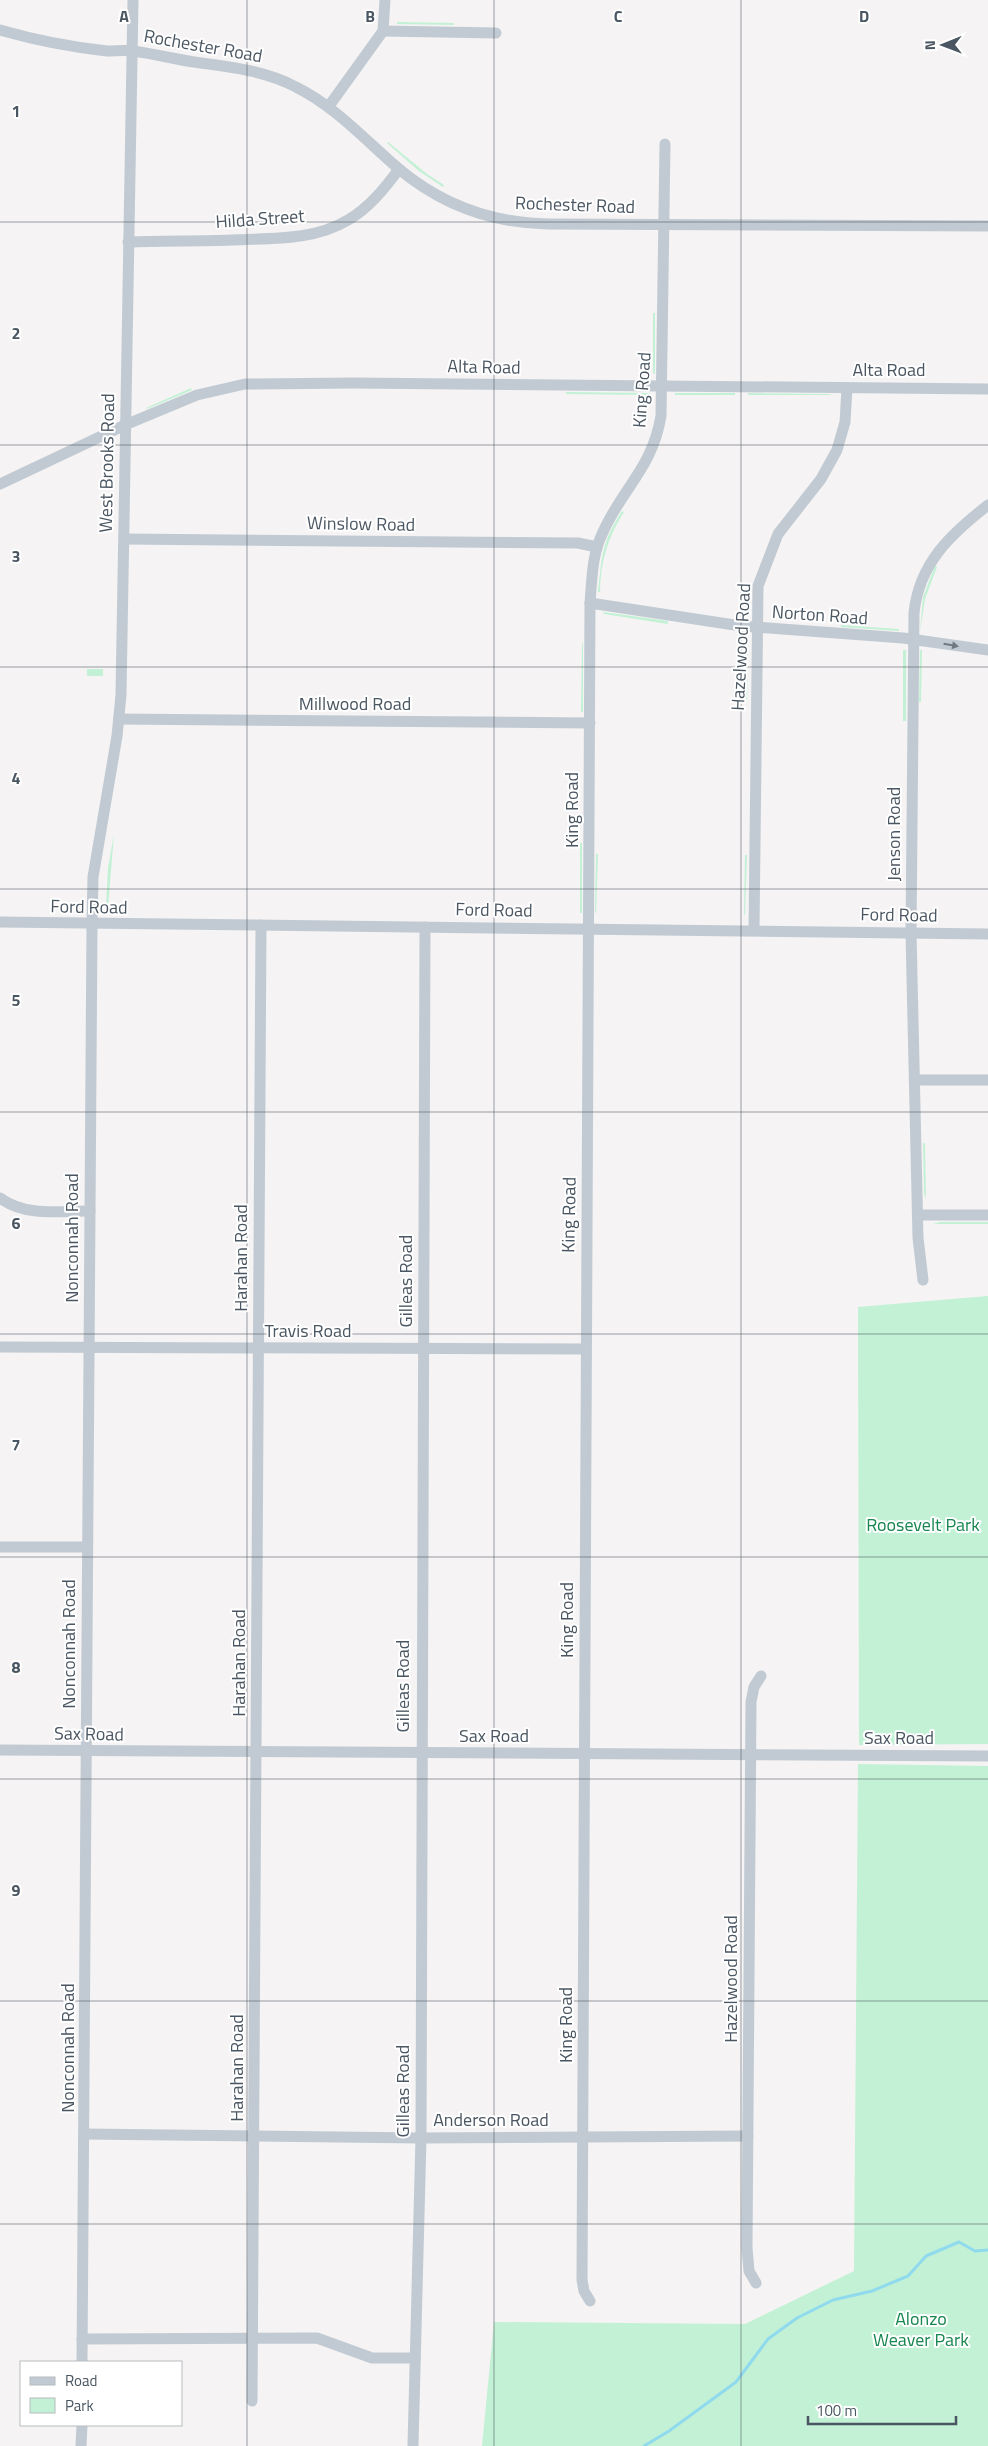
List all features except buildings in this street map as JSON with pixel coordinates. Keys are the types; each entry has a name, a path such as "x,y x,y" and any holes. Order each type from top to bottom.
{"street":[{"name":"West Brooks Road","path":"92,925 96,854 119,719 133,0"},
{"path":"329,106 383,31 385,0"},
{"name":"Rochester Road","path":"0,30 32,39 68,45 108,51 132,51 256,72 294,86 329,106 399,169 446,201 500,219 537,224 988,226"},
{"path":"383,31 496,33"},
{"name":"King Road","path":"590,2301 584,2292 582,2280 590,603 597,547 610,517 653,450 661,416 664,144"},
{"name":"Hilda Street","path":"128,242 256,239 312,234 340,224 354,216 378,195 399,169"},
{"name":"Alta Road","path":"0,484 125,425 197,395 228,386 253,383 988,388"},
{"name":"Hazelwood Road","path":"754,930 756,628 758,586 778,534 821,479 837,450 845,422 847,388"},
{"name":"Jenson Road","path":"924,1280 918,1215 911,933 913,639 916,599 927,568 948,540 988,505"},
{"name":"Winslow Road","path":"124,538 578,544 597,547"},
{"name":"Norton Road","path":"590,603 756,628 913,639 988,650"},
{"name":"Millwood Road","path":"119,719 590,723"},
{"name":"Ford Road","path":"0,922 92,925 754,930 988,934"},
{"name":"Nonconnah Road","path":"82,2361 88,1751 87,1547 92,925"},
{"name":"Harahan Road","path":"252,2401 261,926"},
{"name":"Gilleas Road","path":"413,2444 420,2138 420,1754 425,927"},
{"path":"915,1080 988,1080"},
{"path":"0,1198 16,1207 35,1212 90,1211"},
{"path":"918,1215 988,1215"},
{"name":"Travis Road","path":"0,1347 585,1350"},
{"path":"0,1547 87,1547"},
{"name":"Hazelwood Road","path":"756,2283 748,2264 750,1753 751,1694 761,1676"},
{"name":"Sax Road","path":"0,1750 420,1754 750,1753 988,1756"},
{"name":"Anderson Road","path":"85,2134 420,2138 748,2136"},
{"path":"82,2339 317,2338 372,2358 415,2358"},
{"path":"81,2446 82,2426"}],"green space":[{"path":"397,22 454,23 454,25 397,24"},
{"path":"388,142 427,174 444,185 443,187 419,171"},
{"path":"653,313 655,313 655,374 653,373"},
{"path":"191,388 192,390 146,408"},
{"path":"566,392 650,393 650,395 566,394"},
{"path":"675,393 735,393 735,395 675,395"},
{"path":"748,393 828,394 833,395 748,395"},
{"path":"622,511 624,512 609,540 603,560 600,592 598,592 602,560 606,542"},
{"path":"935,566 937,567 925,599 920,633 923,597"},
{"path":"603,612 668,621 668,624 604,614"},
{"path":"841,625 899,629 899,631 841,627"},
{"path":"746,639 748,639 747,700 746,700"},
{"path":"582,643 583,712 581,712"},
{"path":"903,650 906,650 906,721 903,721"},
{"path":"920,650 922,650 921,702 919,702"},
{"path":"87,669 103,669 103,676 87,676"},
{"path":"114,834 108,907 106,908 108,868"},
{"path":"580,843 582,843 582,913 580,913"},
{"path":"596,854 598,854 596,914 595,911"},
{"path":"745,855 747,855 745,916 744,913"},
{"path":"923,1143 925,1143 926,1200 924,1193"},
{"path":"940,1222 988,1222 988,1224 933,1224"},
{"name":"Roosevelt Park","path":"988,1296 988,1744 859,1745 858,1307"},
{"name":"Alonzo Weaver Park","path":"858,1764 988,1766 988,2446 482,2446 494,2322 745,2324 854,2271"}],"waterway":[{"path":"644,2446 669,2431 736,2382 768,2339 797,2318 833,2300 872,2291 908,2276 926,2256 959,2242 975,2251 988,2250"}]}
